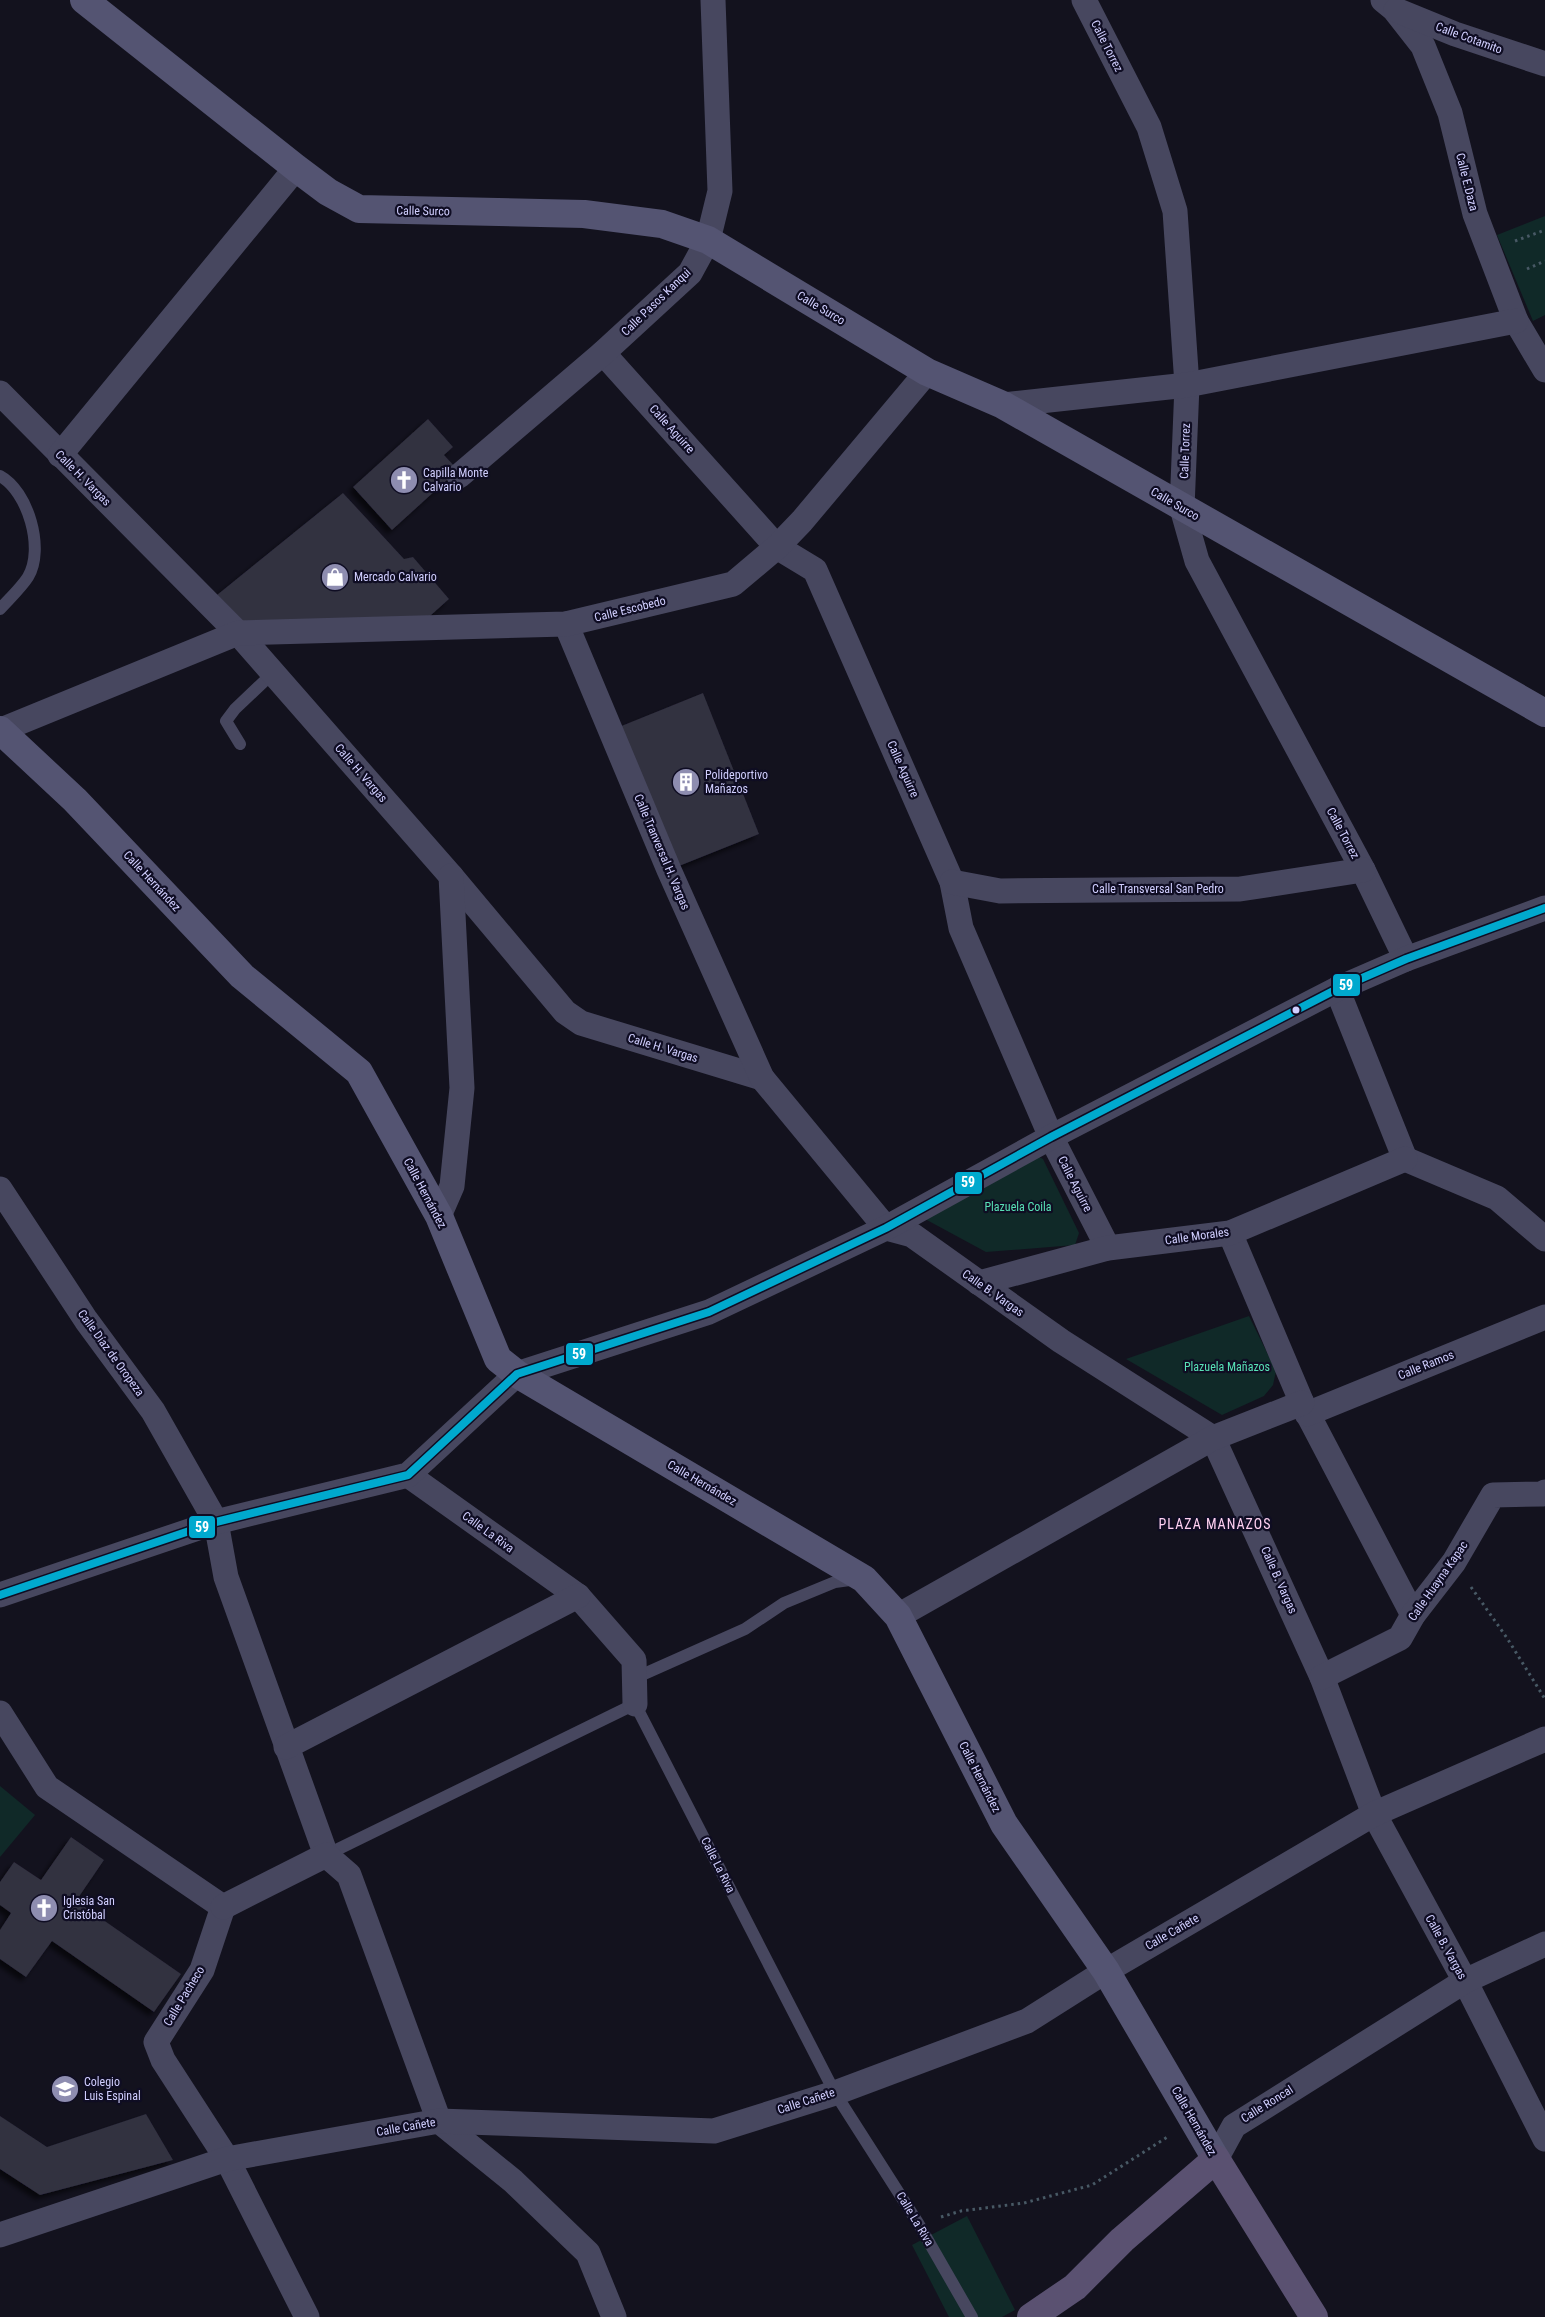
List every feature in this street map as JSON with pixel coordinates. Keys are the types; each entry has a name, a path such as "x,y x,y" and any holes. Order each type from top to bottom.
{"main road":[{"name":"Calle Surco","path":"84,0 296,168 328,192 358,209 584,214 662,224 708,240 927,372 1003,405 1545,712"},
{"name":"Calle Hernández","path":"0,730 75,800 242,976 359,1072 439,1216 498,1359 517,1374 864,1578 898,1616 1004,1824 1106,1971 1195,2120 1216,2159 1314,2317"},
{"name":"Calle Roncal","path":"1031,2317 1075,2287 1122,2240 1216,2159"}],"street":[{"name":"Calle Pasos Kanqui","path":"459,476 603,353 690,272 708,240 720,191 713,0"},
{"name":"Calle Torrez","path":"1084,0 1149,127 1175,211 1187,385 1182,508 1197,561 1363,870 1406,959"},
{"name":"Calle Cotamito","path":"1388,4 1455,34 1545,64"},
{"name":"Calle E.Daza","path":"1388,4 1423,46 1450,112 1475,214 1516,321 1545,370"},
{"path":"60,455 296,168"},
{"path":"1003,405 1187,385 1516,321"},
{"name":"Calle Aguirre","path":"603,353 777,547 815,570 952,882 961,928 1050,1136 1108,1248"},
{"name":"Calle Escobedo","path":"238,633 566,624 733,584 777,547 927,372"},
{"name":"Calle H. Vargas","path":"0,393 238,633 451,876 565,1012 581,1023 762,1078"},
{"name":"Calle Tranversal H. Vargas","path":"566,624 669,870 762,1078"},
{"path":"0,730 238,633"},
{"name":"Calle Transversal San Pedro","path":"952,882 1000,890 1240,889 1363,870"},
{"path":"439,1216 452,1186 462,1088 451,876"},
{"path":"0,1595 216,1522 408,1475 517,1374 708,1312 886,1228 1050,1136 1337,989 1406,959 1545,908"},
{"path":"1337,989 1405,1159 1497,1198 1545,1239"},
{"path":"762,1078 886,1228"},
{"name":"Calle Morales","path":"979,1282 1108,1248 1230,1233 1405,1159"},
{"name":"Calle Díaz de Oropeza","path":"3,1198 86,1320 153,1411 216,1522 226,1577 326,1855"},
{"name":"Calle B. Vargas","path":"886,1228 912,1234 1061,1341 1213,1438 1322,1677 1374,1814 1465,1981 1545,2139"},
{"path":"1230,1233 1304,1408 1413,1615"},
{"name":"Calle Ramos","path":"898,1616 1213,1438 1304,1408 1545,1317"},
{"name":"Calle La Riva","path":"408,1475 578,1596 634,1660 635,1704"},
{"name":"Calle Huayna Kapac","path":"1322,1677 1400,1638 1413,1615 1454,1562 1493,1495 1545,1492"},
{"path":"286,1747 578,1596"},
{"path":"0,1713 47,1787 223,1907 326,1855 349,1875 439,2121 513,2181 588,2253 614,2317"},
{"name":"Calle Cañete","path":"0,2235 227,2159 439,2121 714,2131 835,2093 1027,2021 1106,1971 1374,1814 1545,1739"},
{"name":"Calle Pacheco","path":"223,1907 202,1970 156,2042 163,2060 227,2159 307,2317"},
{"name":"Calle Roncal","path":"1216,2159 1234,2126 1465,1981 1545,1944"}],"lane":[{"path":"0,476 10,482 26,504 35,541 29,576 0,609"},
{"path":"240,744 226,721 234,709 273,673"},
{"path":"635,1678 745,1630 784,1603 835,1582 864,1578"},
{"path":"326,1855 635,1704"},
{"name":"Calle La Riva","path":"635,1704 835,2093 918,2222 972,2317"}],"path":[{"path":"1518,251 1515,242 1545,230"},
{"path":"1524,270 1528,279"},
{"path":"1454,1562 1507,1638 1545,1699"},
{"path":"918,2222 961,2211 1024,2203 1092,2185 1195,2120"}],"green space":[{"path":"1545,216 1545,315 1533,321 1497,235"},
{"name":"Plazuela Coila","path":"1031,1153 1043,1159 1079,1233 1075,1245 986,1252 925,1219"},
{"name":"Plazuela Mañazos","path":"1249,1316 1276,1371 1273,1385 1264,1396 1222,1415 1126,1359"},
{"path":"0,1786 35,1815 0,1857"},
{"path":"967,2216 1015,2310 1002,2317 949,2317 912,2245"}],"building":[{"path":"428,419 453,447 444,455 458,470 392,530 353,487"},
{"name":"Mercado Calvario","path":"343,493 404,559 413,557 449,599 421,624 243,625 217,595"},
{"name":"Polideportivo Mañazos","path":"703,693 759,834 669,870 614,729"},
{"path":"71,1837 104,1860 76,1901 181,1974 154,2012 52,1941 26,1977 0,1959 0,1930 11,1913 0,1905 0,1882 14,1862 41,1880"},
{"path":"146,2114 173,2160 40,2195 0,2169 0,2116 47,2147"}],"transit line":[{"name":"59","path":"0,1595 216,1522 408,1475 517,1374 709,1312 886,1228 1051,1137 1337,989 1406,959 1545,908"}],"place":[{"name":"Capilla Monte Calvario","path":"404,480"},
{"name":"Mercado Calvario","path":"335,577"},
{"name":"Polideportivo Mañazos","path":"686,782"},
{"name":"Iglesia San Cristóbal","path":"44,1908"},
{"name":"Colegio Luis Espinal","path":"65,2089"}],"district":[{"name":"PLAZA MANAZOS","path":"1215,1524"}]}
